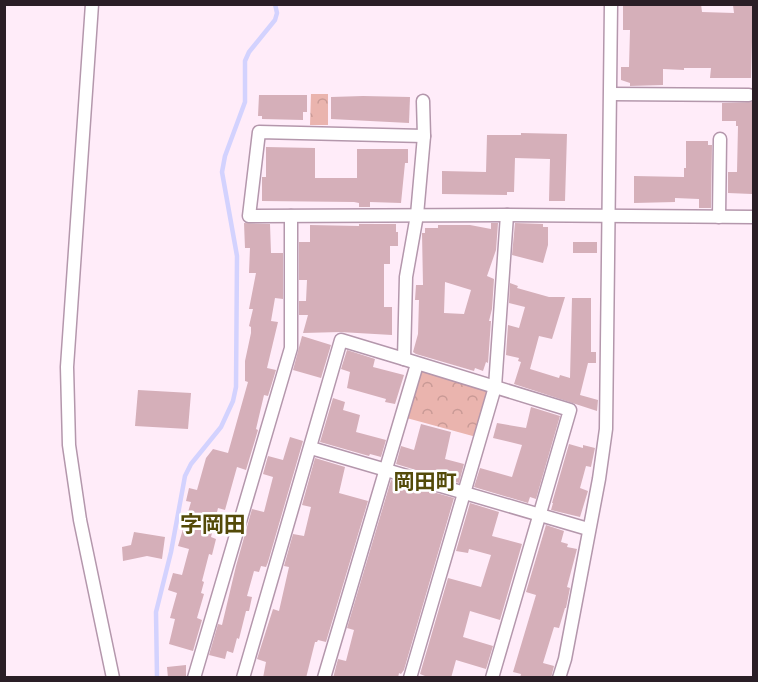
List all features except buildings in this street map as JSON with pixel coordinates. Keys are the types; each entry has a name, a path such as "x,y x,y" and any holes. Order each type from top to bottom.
{"street":[{"path":"92,4 67,367 69,445 80,520 113,678"},
{"path":"559,678 565,659 599,479 606,429 611,4"},
{"path":"611,94 749,95"},
{"path":"404,358 406,277 417,215 424,136 423,100"},
{"path":"424,136 259,132 249,216 753,217"},
{"path":"719,217 720,139"},
{"path":"410,678 495,387 507,215"},
{"path":"194,678 291,348 291,216"},
{"path":"243,678 341,340 570,410 492,678"},
{"path":"324,678 417,364"},
{"path":"311,448 588,529"}],"green space":[{"path":"311,94 328,94 328,125 310,125"},
{"path":"417,364 495,387 480,438 403,417"}],"waterway":[{"path":"157,678 156,612 171,552 185,476 191,464 221,427 233,401 236,387 237,256 222,172 225,156 245,102 245,61 249,52 275,20 277,13 275,4"}],"district":[{"name":"岡田町","path":"425,482"},
{"name":"字岡田","path":"213,524"}]}
